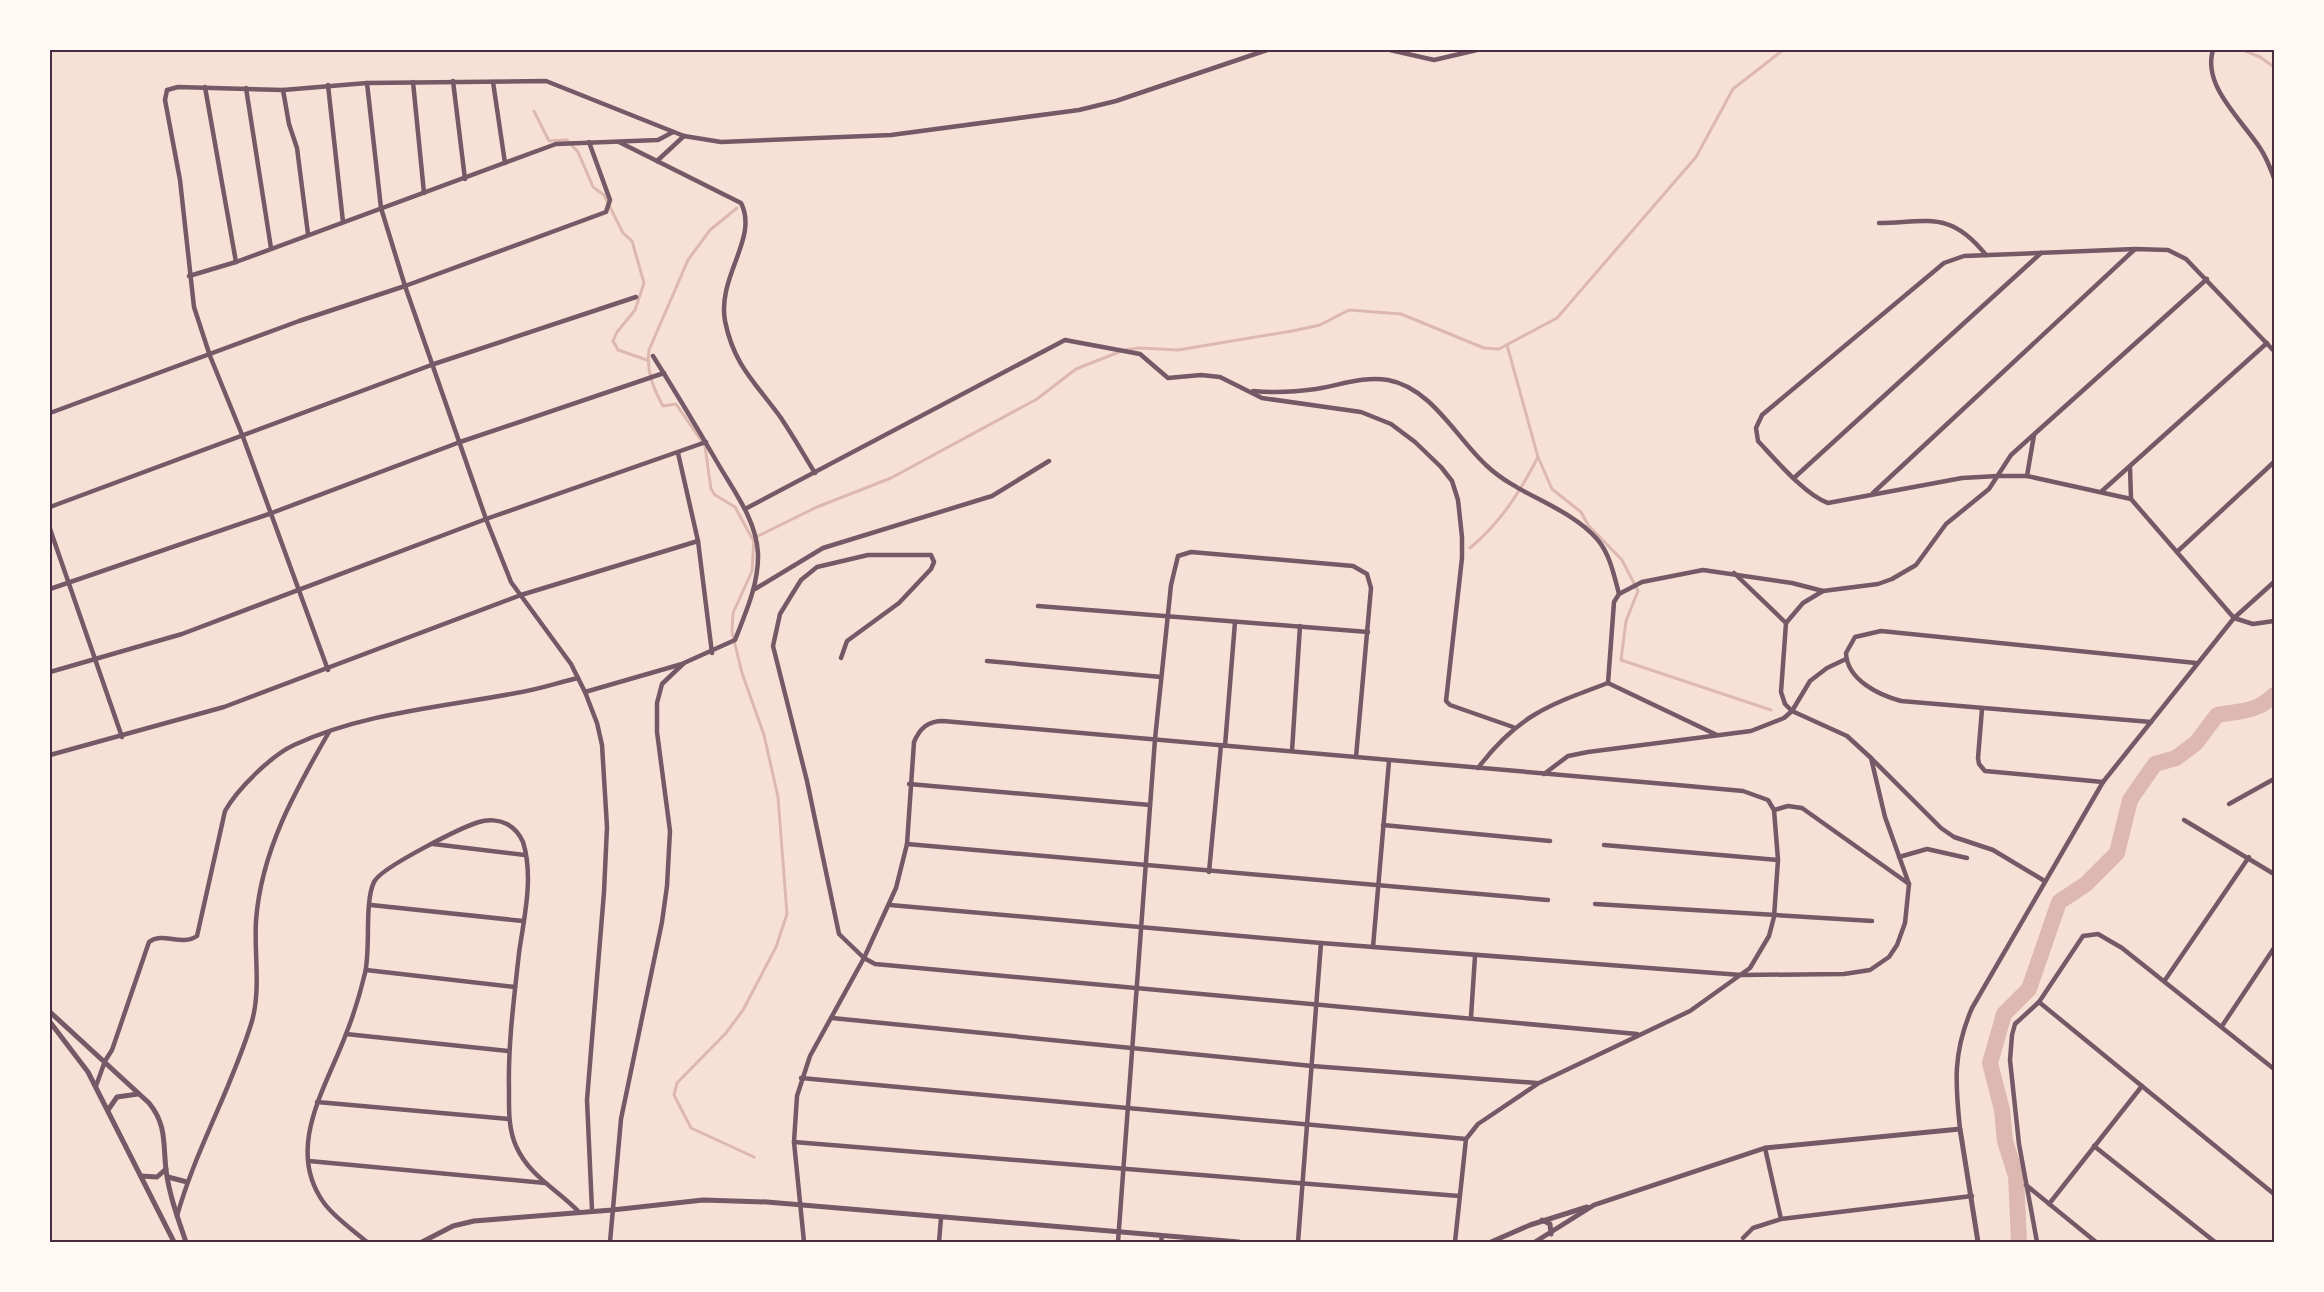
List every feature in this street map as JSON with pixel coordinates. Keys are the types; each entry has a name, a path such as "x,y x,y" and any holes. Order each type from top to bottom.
{"street":[{"path":"328,670 269,514 243,437 210,356 194,307 180,180 165,94 171,87 284,90 367,83 453,81 553,83 684,136 721,142 891,135 1079,110 1116,101 1267,50"},
{"path":"1390,50 1434,60 1477,50"},
{"path":"2213,50 2210,64 2212,75 2222,95 2260,148 2274,178"},
{"path":"453,81 465,179"},
{"path":"413,82 424,193"},
{"path":"493,82 505,163"},
{"path":"367,83 381,208 405,286 486,519 511,582 530,605 578,678 597,723 602,745 606,827 604,892 587,1091 592,1210"},
{"path":"328,85 343,222"},
{"path":"205,87 236,262"},
{"path":"246,88 271,248"},
{"path":"284,90 289,124 297,148 308,234"},
{"path":"189,276 236,262 556,144 662,139 673,132"},
{"path":"657,161 684,136"},
{"path":"50,413 210,356 299,321 405,286 602,214 609,209 610,200 590,141"},
{"path":"618,141 733,196 741,202 746,212 744,235 726,284 725,321 742,369 783,421 815,473"},
{"path":"1879,223 1949,224 1972,237 1986,255"},
{"path":"1870,495 2135,249"},
{"path":"2274,351 2207,279 2179,254 2168,250 2135,249 1964,256 1944,263 1762,415 1756,428 1758,441 1820,500 1827,503 1962,478 1998,476 2027,476 2130,499 2178,551 2234,618 2253,624 2274,621"},
{"path":"1795,477 1819,458 2042,252"},
{"path":"1619,594 1642,582 1703,570 1733,573 1823,591 1878,584 1904,573 1926,555 1946,524 1981,497 2011,455 2207,279"},
{"path":"50,507 434,364 636,297"},
{"path":"745,509 1065,340 1140,354 1167,378 1210,375 1232,382 1262,398 1361,412 1391,424 1415,442 1452,481 1458,500 1462,558 1446,701 1450,705 1513,727"},
{"path":"2102,491 2267,343"},
{"path":"585,692 684,663 712,653 735,640 748,600 755,589 758,564 756,539 745,509 653,356"},
{"path":"50,589 269,514 460,442 664,373"},
{"path":"1250,391 1274,393 1369,379 1402,385 1421,397 1452,426 1475,455 1500,478 1561,512 1597,539 1609,559 1619,594 1611,613 1608,683"},
{"path":"2027,476 2034,435"},
{"path":"50,672 182,634 486,519 706,442"},
{"path":"678,453 698,541 712,653"},
{"path":"755,589 824,548 992,496 1049,461"},
{"path":"2178,551 2274,462"},
{"path":"2130,468 2130,499"},
{"path":"50,529 122,737"},
{"path":"50,755 224,707 328,670 520,595 698,541"},
{"path":"1118,1242 1155,739 1173,566 1178,556 1191,552 1361,569 1370,581 1368,632 1356,757"},
{"path":"841,658 848,641 899,603 931,569 934,562 931,555 868,555 817,567 801,580 780,614 774,638 775,660 807,781 839,934 864,958 879,965 1471,1017 1638,1034"},
{"path":"1733,573 1786,623"},
{"path":"1978,1242 1954,1081 1963,1028 2043,880 2103,782 2234,618 2274,582"},
{"path":"1823,591 1803,603 1786,623 1781,692 1785,704 1792,711 1847,736 1941,828 1954,837 1993,850 2043,880"},
{"path":"1038,606 1368,632"},
{"path":"1209,872 1235,622"},
{"path":"1292,751 1300,626"},
{"path":"2151,722 1983,709 1889,698 1857,677 1846,660 1847,647 1855,637 1881,631 2196,663"},
{"path":"1544,774 1568,756 1752,731 1773,724 1792,711 1810,681 1827,668 1846,660"},
{"path":"987,661 1161,676"},
{"path":"610,1242 621,1119 662,922 667,886 670,831 657,732 657,702 662,684 684,663"},
{"path":"96,1086 105,1061 112,1050 148,942 161,937 180,941 197,936 222,820 229,803 282,752 330,731 395,715 520,693 578,678"},
{"path":"1478,768 1513,727 1557,702 1608,683 1717,735"},
{"path":"1983,709 1978,758 1979,764 1985,771 2103,782"},
{"path":"804,1242 794,1142 801,1078 810,1056 864,958 890,905 907,844 909,784 914,742 923,728 935,721 1743,791 1760,795 1768,800 1774,810 1778,860 1774,917 1769,936 1750,968 1690,1011 1539,1083 1488,1115 1466,1139 1455,1242"},
{"path":"177,1216 187,1182 253,1018 258,899 273,845 283,815 298,785 330,731"},
{"path":"890,905 1475,956 1741,975 1844,974 1870,970 1889,957 1902,934 1909,903 1909,884 1885,817 1871,758"},
{"path":"1373,947 1389,761"},
{"path":"2229,804 2274,779"},
{"path":"909,784 1150,805"},
{"path":"1774,810 1788,806 1802,808 1909,884"},
{"path":"2184,820 2274,874"},
{"path":"367,1242 324,1203 313,1181 309,1161 308,1133 317,1102 346,1034 366,970 372,888 379,875 477,822 500,821 517,832 522,840 525,855 527,878 508,1051 509,1119 516,1145 529,1168 564,1196 579,1212"},
{"path":"1383,825 1550,841"},
{"path":"433,844 525,855"},
{"path":"907,844 1548,900"},
{"path":"1604,844 1778,860"},
{"path":"1899,857 1927,849 1967,858"},
{"path":"2165,980 2249,857"},
{"path":"1595,904 1774,917 1872,921"},
{"path":"371,905 523,921"},
{"path":"2037,1242 2026,1185 2010,1060 2015,1024 2039,1002 2083,936 2092,933 2107,938 2165,980 2274,1069"},
{"path":"1298,1242 1321,944"},
{"path":"2222,1026 2274,948"},
{"path":"1471,1017 1475,956"},
{"path":"366,970 515,987"},
{"path":"2039,1002 2274,1194"},
{"path":"50,1012 155,1110 162,1125 166,1169 177,1216 186,1242"},
{"path":"832,1018 1312,1066 1539,1083"},
{"path":"50,1022 66,1040 96,1086 174,1242"},
{"path":"346,1034 508,1051"},
{"path":"801,1078 1466,1139"},
{"path":"2049,1204 2142,1086"},
{"path":"108,1110 117,1097 138,1094"},
{"path":"317,1102 509,1119"},
{"path":"1491,1242 1542,1220 1765,1148 1960,1129"},
{"path":"794,1142 1459,1196"},
{"path":"2094,1146 2215,1242"},
{"path":"1765,1148 1781,1219"},
{"path":"309,1161 545,1183"},
{"path":"141,1176 158,1177 166,1169"},
{"path":"168,1177 187,1182"},
{"path":"2026,1185 2096,1242"},
{"path":"1743,1238 1753,1228 1781,1219 1972,1196"},
{"path":"422,1242 453,1226 474,1221 703,1200 741,1200 1118,1232 1161,1239 1239,1242"},
{"path":"1534,1242 1551,1234 1594,1205"},
{"path":"939,1242 941,1218"},
{"path":"1542,1220 1552,1227 1551,1234"}],"waterway":[{"path":"1125,350 1139,348 1178,350 1292,331 1320,325 1349,310 1401,314 1484,348 1499,349 1557,318 1696,157 1733,89 1783,50"},
{"path":"2243,50 2260,57 2274,67"},
{"path":"534,111 549,141 567,140 578,152 593,187 604,195 623,233 632,241 644,283 635,310 617,332 613,341 618,350 647,360"},
{"path":"737,208 710,230 688,260 649,350 649,372 663,406 676,404 705,446 711,489 715,495 735,507 753,540"},
{"path":"1507,345 1538,457 1552,489 1581,512 1588,525 1622,560 1638,591 1626,621 1621,660 1771,710"},
{"path":"754,1157 691,1128 674,1095 677,1083 726,1033 743,1010 776,947 787,914 778,797 764,735 742,673 732,632 733,613 752,571 754,538 817,507 891,478 1037,399 1076,369 1119,352"},
{"path":"1470,548 1509,506 1538,457"},
{"path":"2019,1242 2016,1176 2005,1141 2002,1110 1990,1063 2004,1014 2029,989 2059,902 2086,884 2117,853 2130,800 2155,764 2176,758 2196,743 2217,715 2255,708 2274,695"}]}
